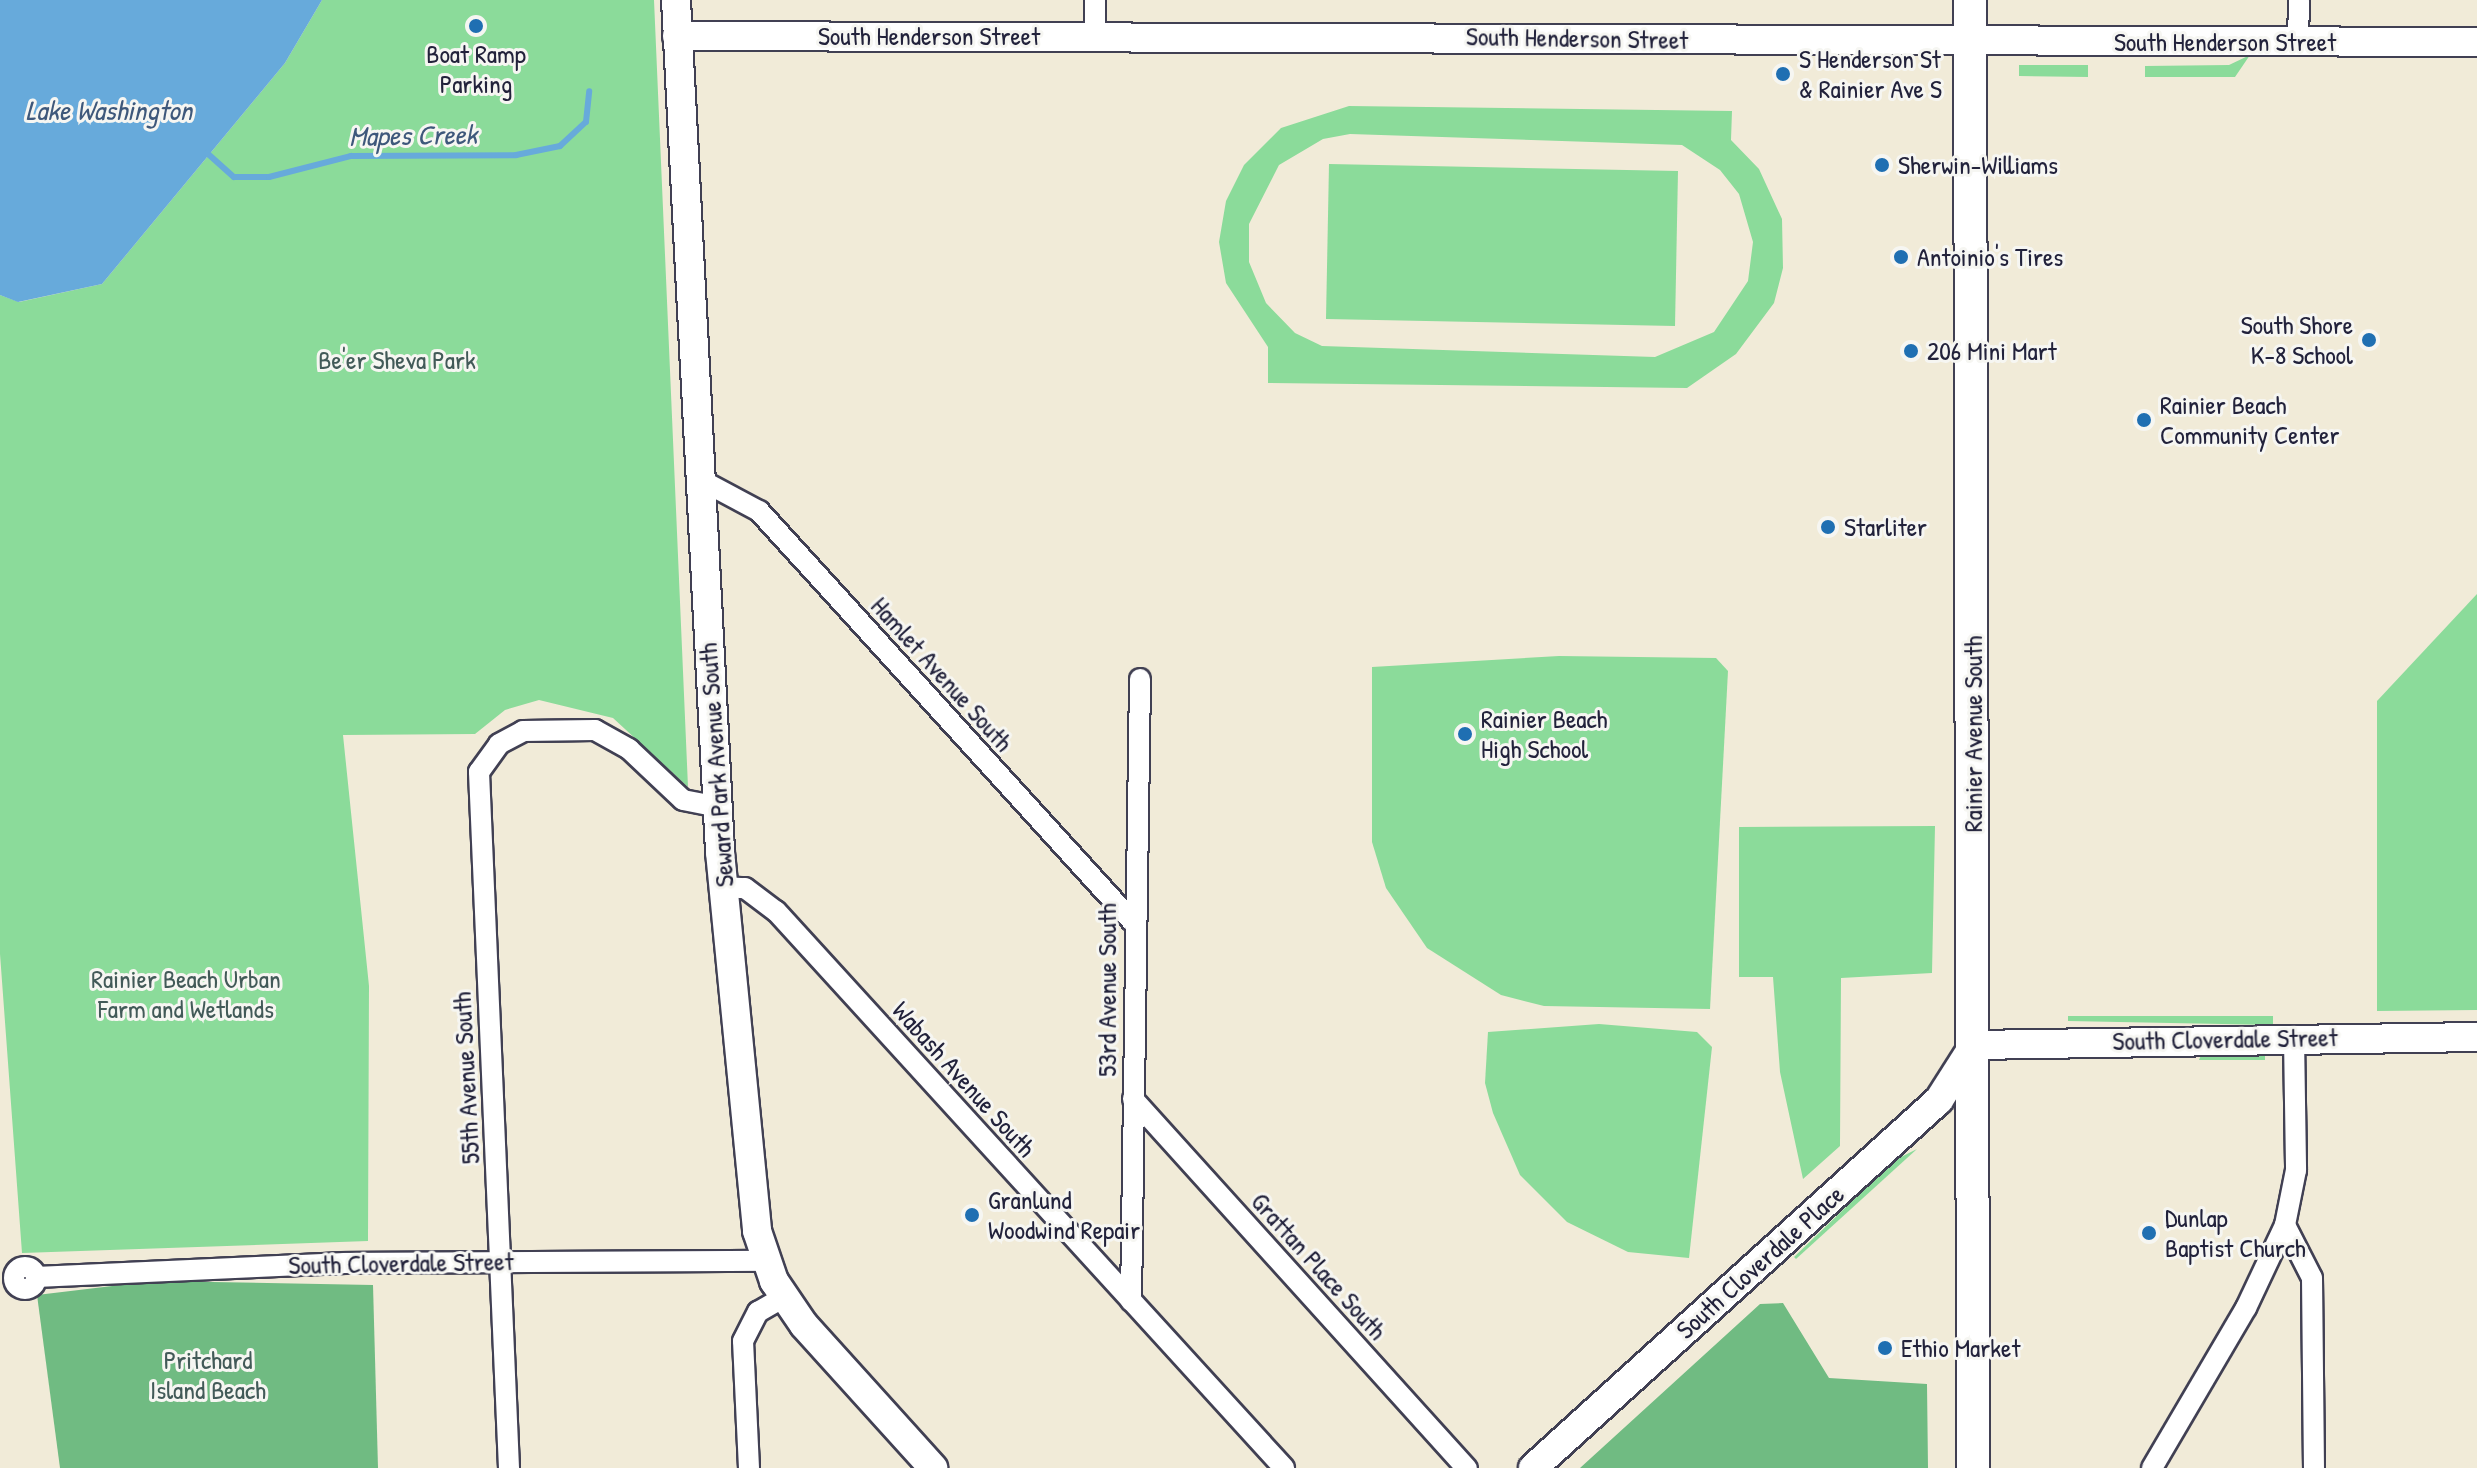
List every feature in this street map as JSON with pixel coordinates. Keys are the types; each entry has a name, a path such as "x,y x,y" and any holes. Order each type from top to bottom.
{"main road":[{"name":"Rainier Avenue South","path":"1970,0 1973,1468"}],"street":[{"name":"Seward Park Avenue South","path":"676,0 723,887 750,1176 767,1261 784,1297 933,1468"},
{"path":"1095,0 1095,35"},
{"path":"2298,41 2299,0"},
{"name":"South Henderson Street","path":"677,36 2477,42"},
{"name":"Hamlet Avenue South","path":"699,479 759,511 1132,921"},
{"name":"53rd Avenue South","path":"1131,1301 1132,921 1140,679"},
{"name":"55th Avenue South","path":"509,1468 479,772 499,744 548,726 613,738 683,800 718,807"},
{"name":"Wabash Avenue South","path":"723,887 745,888 776,911 1284,1468"},
{"name":"South Cloverdale Street","path":"1974,1045 2477,1037"},
{"path":"2152,1468 2246,1308 2285,1225 2296,1170 2294,1038"},
{"name":"South Cloverdale Place","path":"1533,1468 1939,1100 1974,1045"},
{"name":"Grattan Place South","path":"1133,1099 1467,1468"},
{"path":"2285,1225 2312,1278 2314,1468"},
{"name":"South Cloverdale Street","path":"7,1280 27,1289 36,1277 501,1262 767,1261"},
{"path":"749,1468 743,1341 758,1312 784,1297"}],"green space":[{"name":"Be'er Sheva Park","path":"322,0 654,0 688,787 613,718 539,700 505,710 475,734 343,735 369,986 368,1241 22,1253 0,954 0,295 19,302 102,284 285,63"},
{"path":"2250,55 2235,77 2145,77 2145,66 2229,65"},
{"path":"2019,65 2088,65 2088,77 2019,76"},
{"path":"1349,106 1732,111 1731,140 1759,169 1782,219 1783,268 1774,303 1736,354 1687,388 1268,383 1268,347 1226,283 1219,242 1226,201 1244,165 1281,128","holes":["1350,134 1682,145 1720,170 1739,194 1753,242 1748,281 1714,332 1655,357 1322,346 1295,333 1266,303 1249,262 1249,224 1279,165 1323,139"]},
{"path":"1329,164 1678,171 1675,326 1326,319"},
{"path":"2477,594 2477,1010 2377,1011 2377,701"},
{"path":"1559,656 1716,658 1728,671 1710,1009 1544,1006 1501,995 1427,948 1386,888 1372,842 1372,667"},
{"path":"1935,826 1932,973 1841,978 1840,1146 1803,1179 1780,1072 1773,977 1739,977 1739,827"},
{"path":"2068,1016 2273,1016 2273,1025 2068,1021"},
{"path":"1599,1024 1697,1032 1712,1047 1689,1258 1628,1252 1567,1222 1520,1175 1493,1113 1485,1083 1488,1032"},
{"path":"2265,1051 2265,1060 2199,1060 2201,1055"},
{"path":"1917,1149 1796,1259 1794,1257 1895,1160"},
{"name":"Pritchard Island Beach","path":"154,1281 373,1285 378,1468 60,1468 37,1295"},
{"path":"1783,1303 1829,1378 1927,1384 1928,1468 1580,1468 1760,1304"}],"water":[{"name":"Lake Washington","path":"0,0 322,0 285,63 102,284 18,302 0,295"}],"waterway":[{"name":"Mapes Creek","path":"207,153 234,177 269,177 351,156 516,155 560,146 586,122 589,91"}],"place":[{"name":"Boat Ramp Parking","path":"476,26"},
{"name":"S Henderson St & Rainier Ave S","path":"1783,74"},
{"name":"Sherwin-Williams","path":"1882,165"},
{"name":"Antoinio's Tires","path":"1901,257"},
{"name":"South Shore K-8 School","path":"2369,340"},
{"name":"206 Mini Mart","path":"1911,351"},
{"name":"Rainier Beach Community Center","path":"2144,420"},
{"name":"Starliter","path":"1828,527"},
{"name":"Rainier Beach High School","path":"1465,734"},
{"name":"Granlund Woodwind Repair","path":"972,1215"},
{"name":"Dunlap Baptist Church","path":"2149,1233"},
{"name":"Ethio Market","path":"1885,1348"}],"park label":[{"name":"Rainier Beach Urban Farm and Wetlands","path":"186,994"}]}
